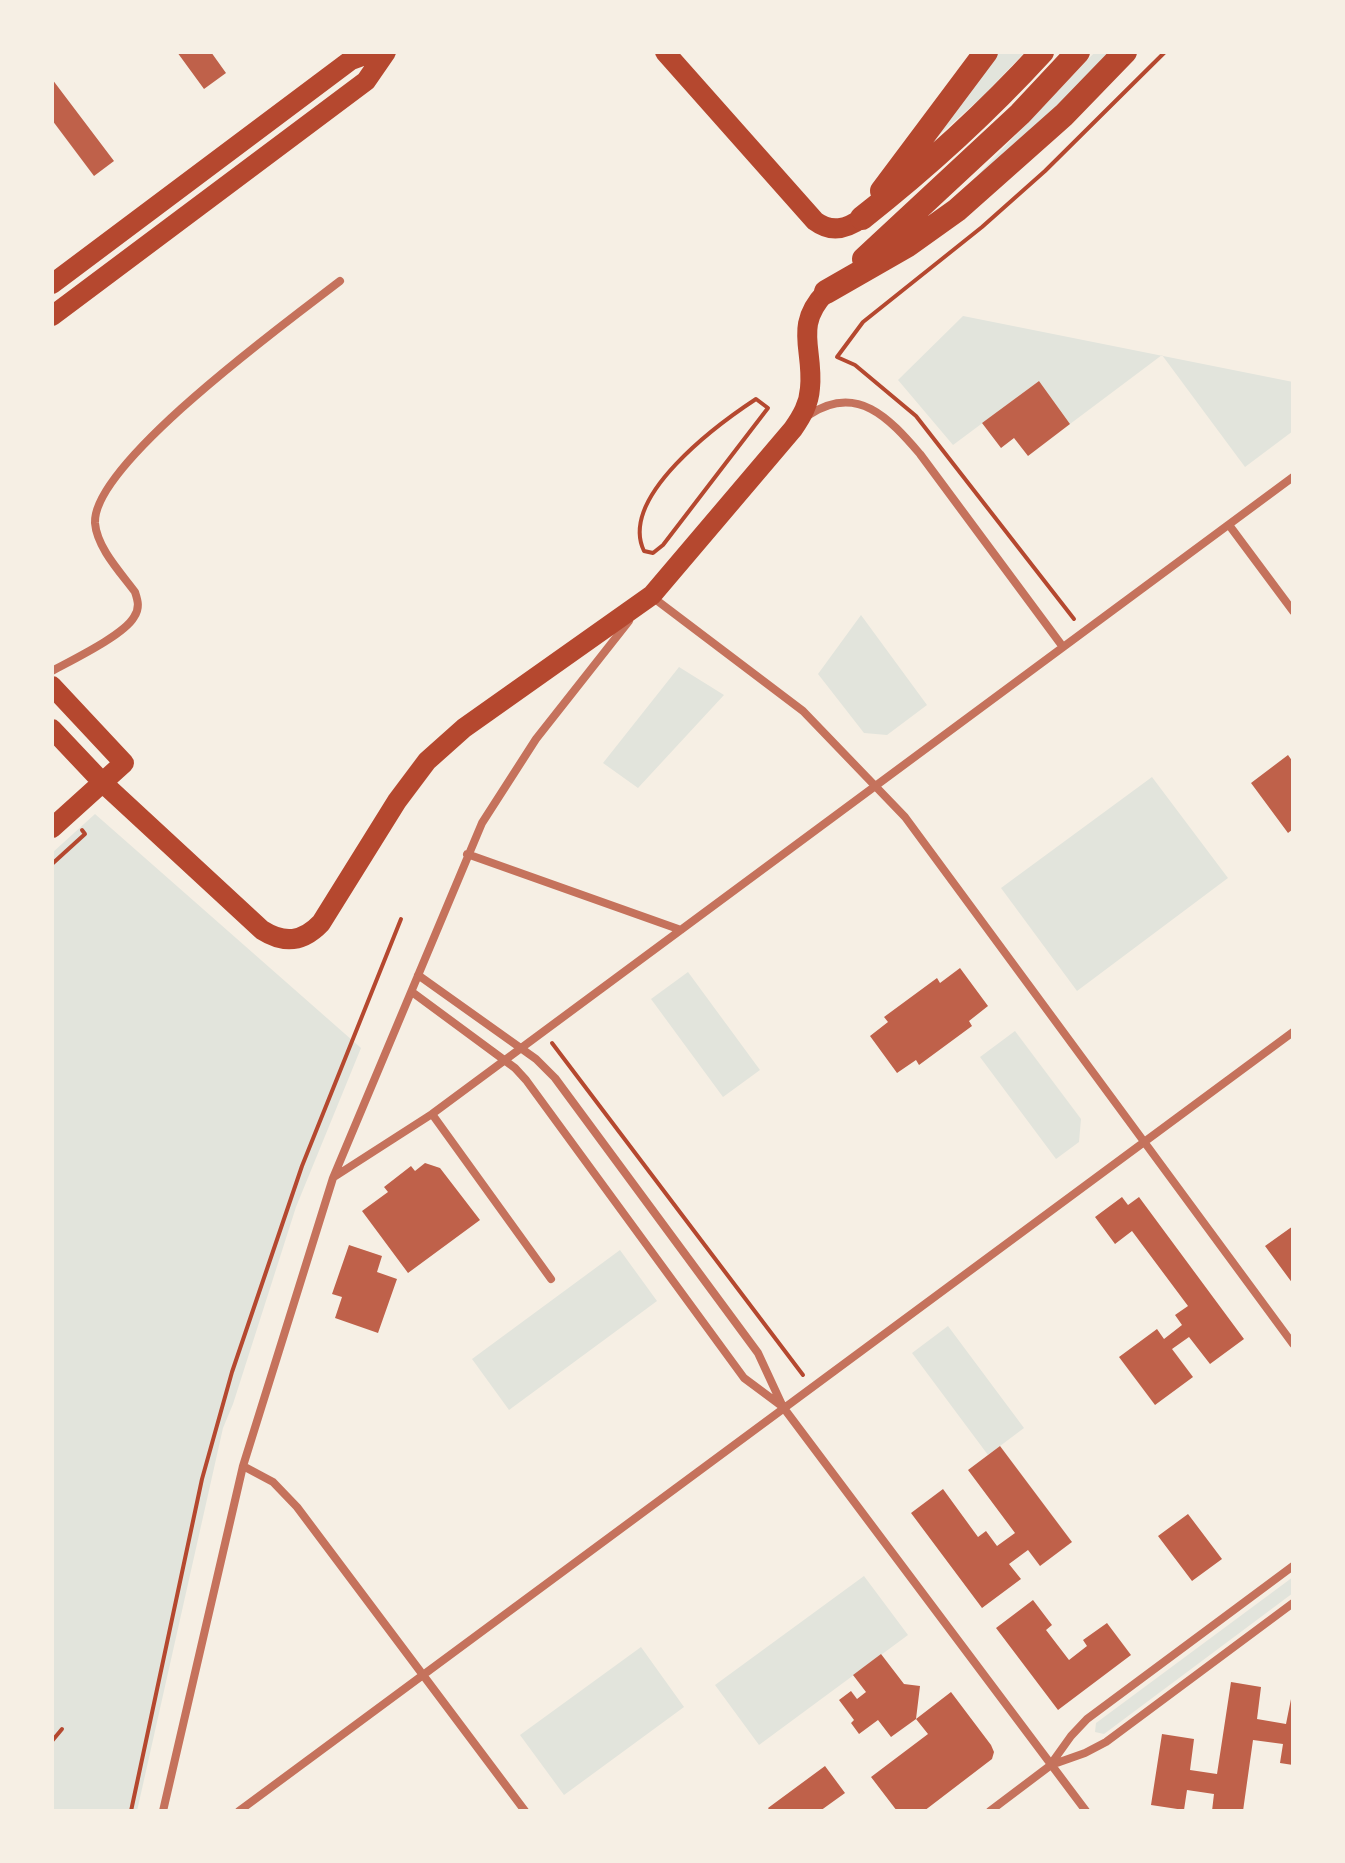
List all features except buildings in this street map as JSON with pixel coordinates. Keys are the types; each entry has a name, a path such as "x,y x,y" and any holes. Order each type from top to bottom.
{"highway":[{"path":"862,218 986,52"},
{"path":"862,218 952,144 1042,52"},
{"path":"826,292 984,149 1078,52"},
{"path":"826,292 908,245 957,210 1064,115 1125,52"}],"main road":[{"path":"52,284 351,60 373,52"},
{"path":"52,316 366,81 386,52"},
{"path":"665,52 815,221 821,226 837,229 851,226 862,218"},
{"path":"52,729 103,783 262,930 280,939 304,937 321,923 411,781 444,743 652,595 793,429 806,407 811,385 806,350 807,322 811,310 826,292"},
{"path":"52,686 124,763 52,828"}],"street":[{"path":"52,671 118,633 136,615 139,602 135,592 97,535 95,521 99,503 111,483 152,437 197,396 340,281"},
{"path":"793,429 823,405 838,401 869,408 885,419 920,454 1063,647"},
{"path":"333,1178 432,1114 1293,477"},
{"path":"1229,525 1293,611"},
{"path":"163,1811 243,1466 333,1178 467,854 498,795 530,748 652,595 803,711 919,835 1293,1344"},
{"path":"467,854 681,930"},
{"path":"418,975 521,1048 555,1078 758,1353 783,1407 1086,1811"},
{"path":"412,992 505,1060 526,1080 744,1378 783,1407"},
{"path":"239,1811 1293,1032"},
{"path":"432,1114 551,1279"},
{"path":"243,1466 273,1482 287,1494 525,1811"},
{"path":"1051,1765 1087,1719 1293,1566"},
{"path":"990,1811 1051,1765 1106,1742 1293,1603"}],"path":[{"path":"837,357 855,365 916,416 1084,632"},
{"path":"756,399 768,408 663,545 653,553 644,551 641,540 644,513 668,471 756,399"},
{"path":"52,864 85,834"},
{"path":"131,1811 202,1479 232,1372 302,1166 401,919"},
{"path":"544,1032 812,1386"},
{"path":"52,1741 62,1729"}],"shaded area":[{"path":"999,52 1025,52 983,96 910,161"},
{"path":"1095,52 1114,52 1087,80 972,181"},
{"path":"963,316 1161,356 1070,424 1039,381 953,445 898,380"},
{"path":"1163,356 1293,382 1293,431 1245,467"},
{"path":"861,615 927,705 887,735 864,733 818,674"},
{"path":"679,667 724,695 638,788 603,763"},
{"path":"1152,777 1228,878 1077,991 1001,888"},
{"path":"95,814 361,1048 296,1207 223,1428 137,1811 52,1811 52,853"},
{"path":"688,972 760,1070 723,1097 651,999"},
{"path":"1015,1031 1081,1119 1079,1142 1056,1159 980,1057"},
{"path":"620,1250 657,1301 509,1410 472,1359"},
{"path":"948,1326 1024,1428 988,1455 912,1353"},
{"path":"864,1576 908,1635 759,1745 715,1685"},
{"path":"1293,1577 1293,1593 1104,1734 1095,1732 1096,1723"},
{"path":"641,1647 684,1707 564,1795 520,1735"}]}
